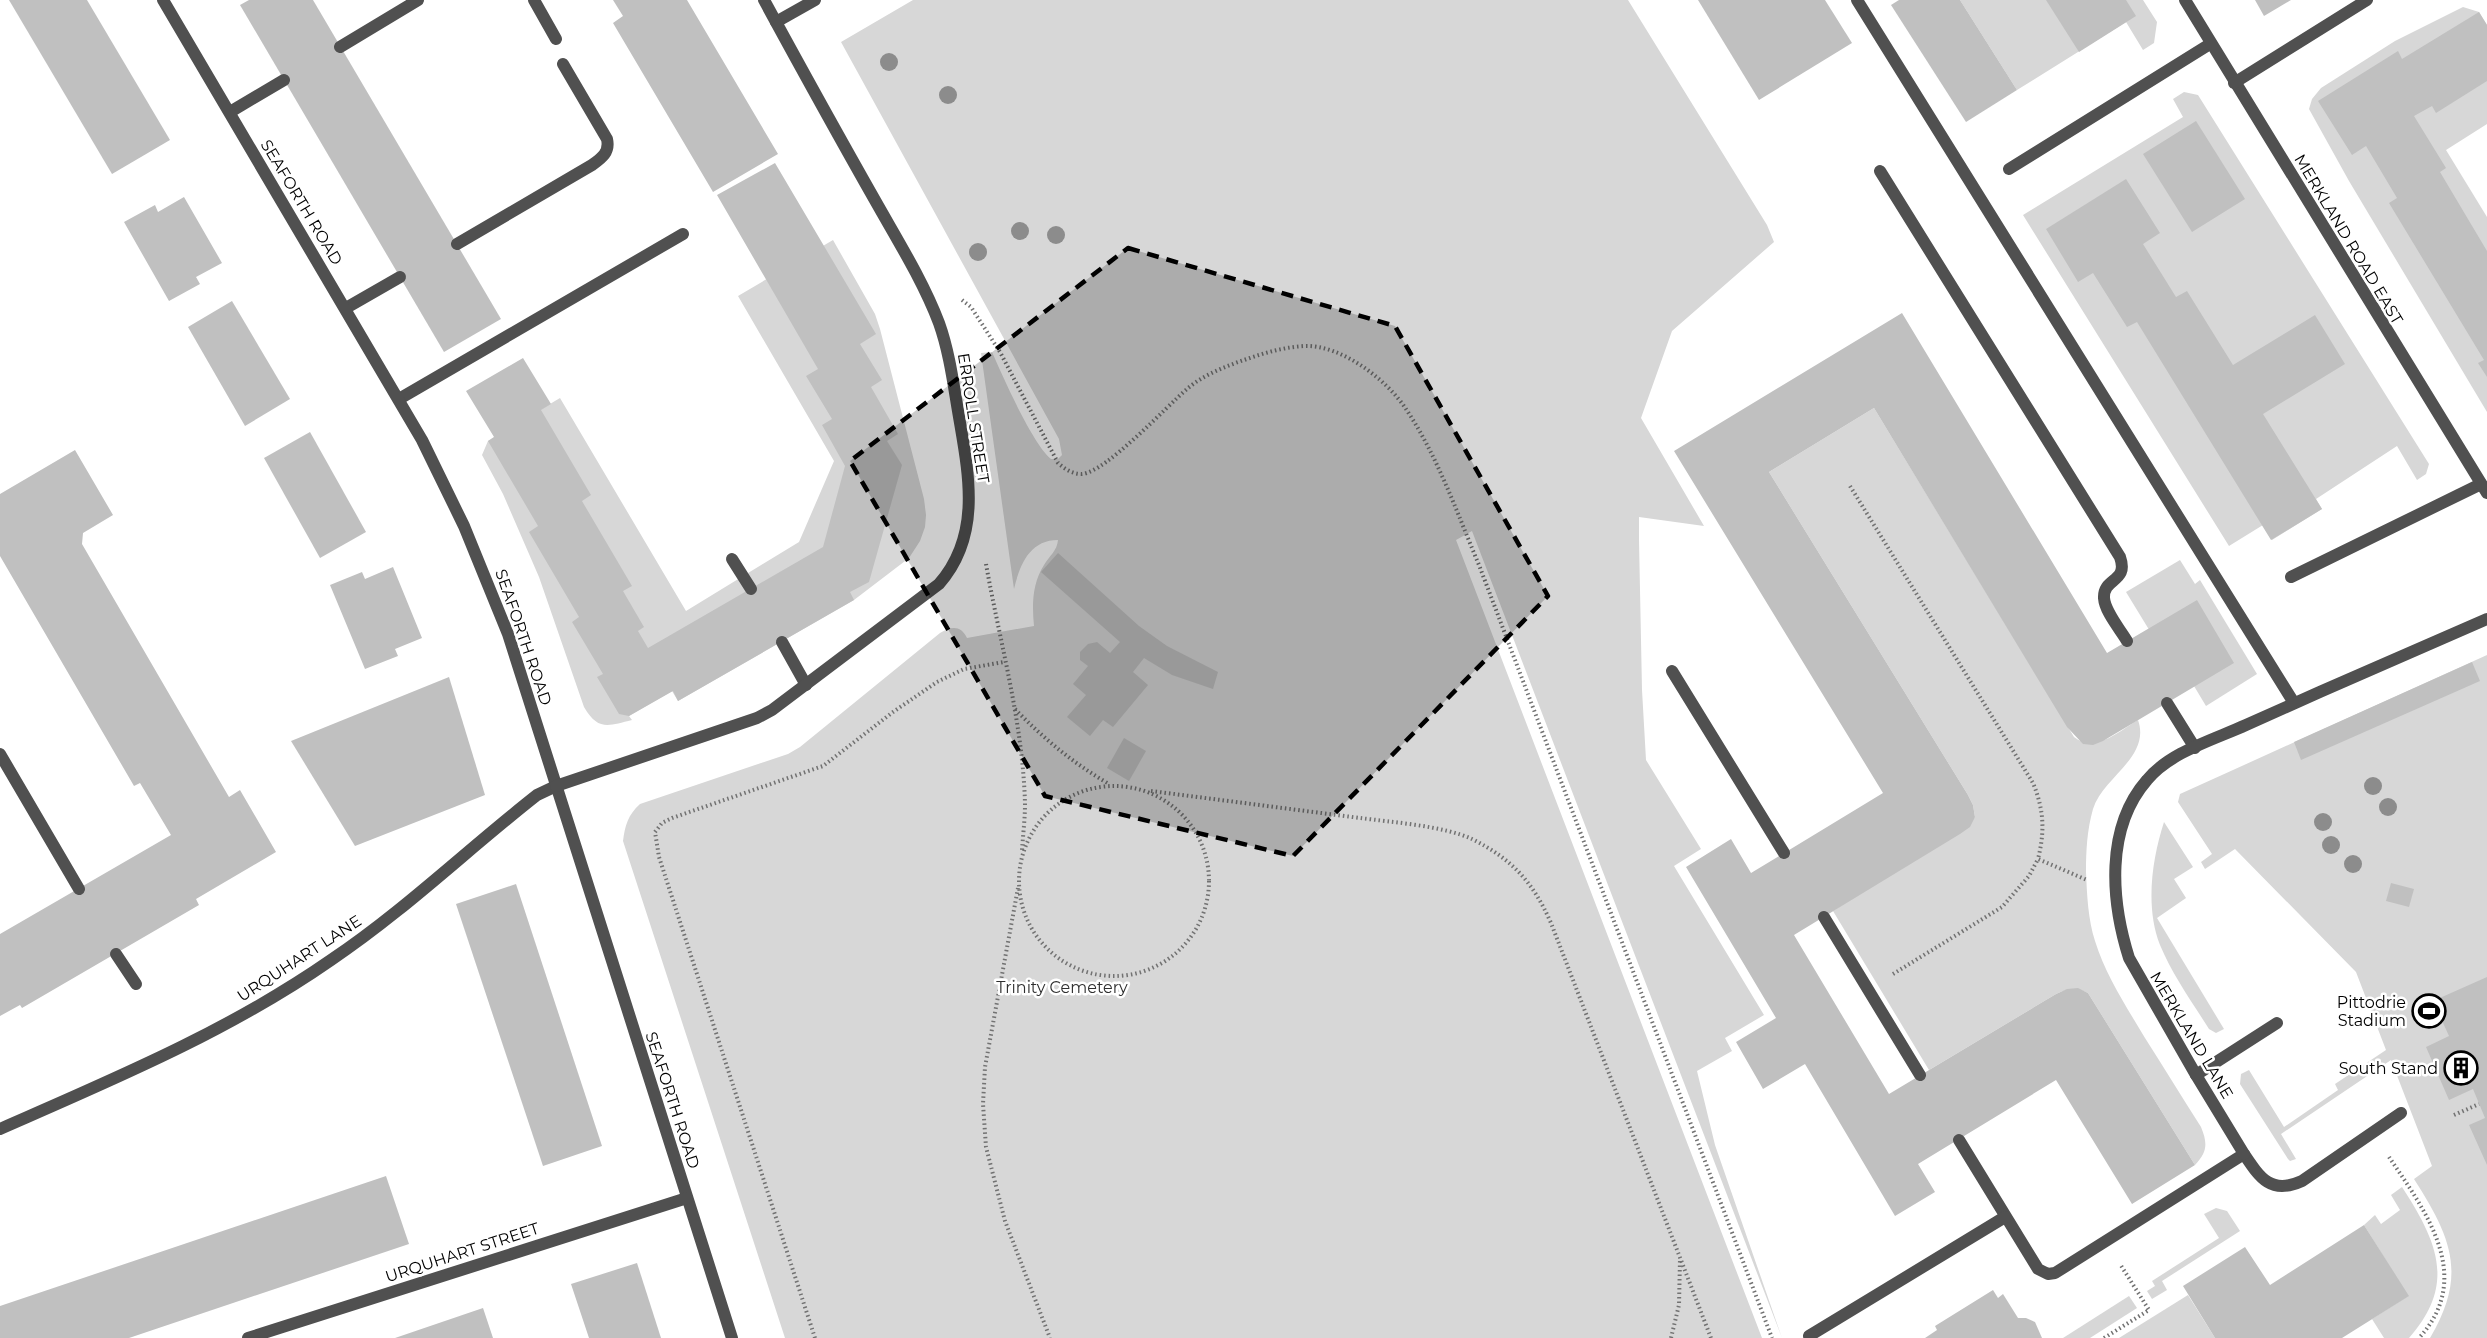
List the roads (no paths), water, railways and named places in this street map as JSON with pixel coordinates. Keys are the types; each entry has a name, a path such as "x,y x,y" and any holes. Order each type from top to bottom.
{"street":[{"name":"SEAFORTH ROAD","path":"163,0 399,399 444,481 495,598 732,1338"},
{"path":"340,47 418,0"},
{"path":"534,0 556,39"},
{"name":"ERROLL STREET","path":"556,786 757,718 772,710 939,584 950,572 960,555 966,534 969,505 968,469 951,369 938,322 906,257 764,0"},
{"path":"776,22 815,0"},
{"path":"1857,0 2295,703"},
{"name":"MERKLAND ROAD EAST","path":"2184,0 2484,489"},
{"path":"2234,83 2367,0"},
{"path":"2009,170 2210,44"},
{"path":"458,243 592,165 606,153 609,146 607,139 563,64"},
{"path":"230,112 284,80"},
{"path":"1880,171 2120,556 2123,567 2120,576 2107,586 2104,597 2108,609 2127,641"},
{"path":"399,399 683,234"},
{"path":"346,308 400,277"},
{"path":"2291,577 2484,489"},
{"path":"732,559 750,589"},
{"name":"MERKLAND LANE","path":"2402,1113 2302,1181 2291,1186 2279,1187 2266,1182 2244,1154 2196,1076 2129,958 2122,937 2116,892 2121,831 2127,810 2136,793 2162,766 2195,748 2487,619"},
{"path":"782,642 806,685"},
{"path":"1672,671 1784,853"},
{"path":"2167,703 2195,748"},
{"path":"0,754 79,889"},
{"name":"URQUHART LANE","path":"0,1129 132,1071 212,1031 284,991 333,960 530,800 556,786"},
{"path":"1824,917 1920,1075"},
{"path":"116,954 136,984"},
{"path":"2196,1076 2277,1023"},
{"path":"1959,1140 2042,1273 2055,1273 2244,1154"},
{"name":"URQUHART STREET","path":"248,1338 687,1198"},
{"path":"1809,1336 2005,1217"}],"place":[{"name":"Pittodrie Stadium","path":"2429,1011"},
{"name":"South Stand","path":"2461,1068"}],"park label":[{"name":"Trinity Cemetery","path":"1062,987"}]}
